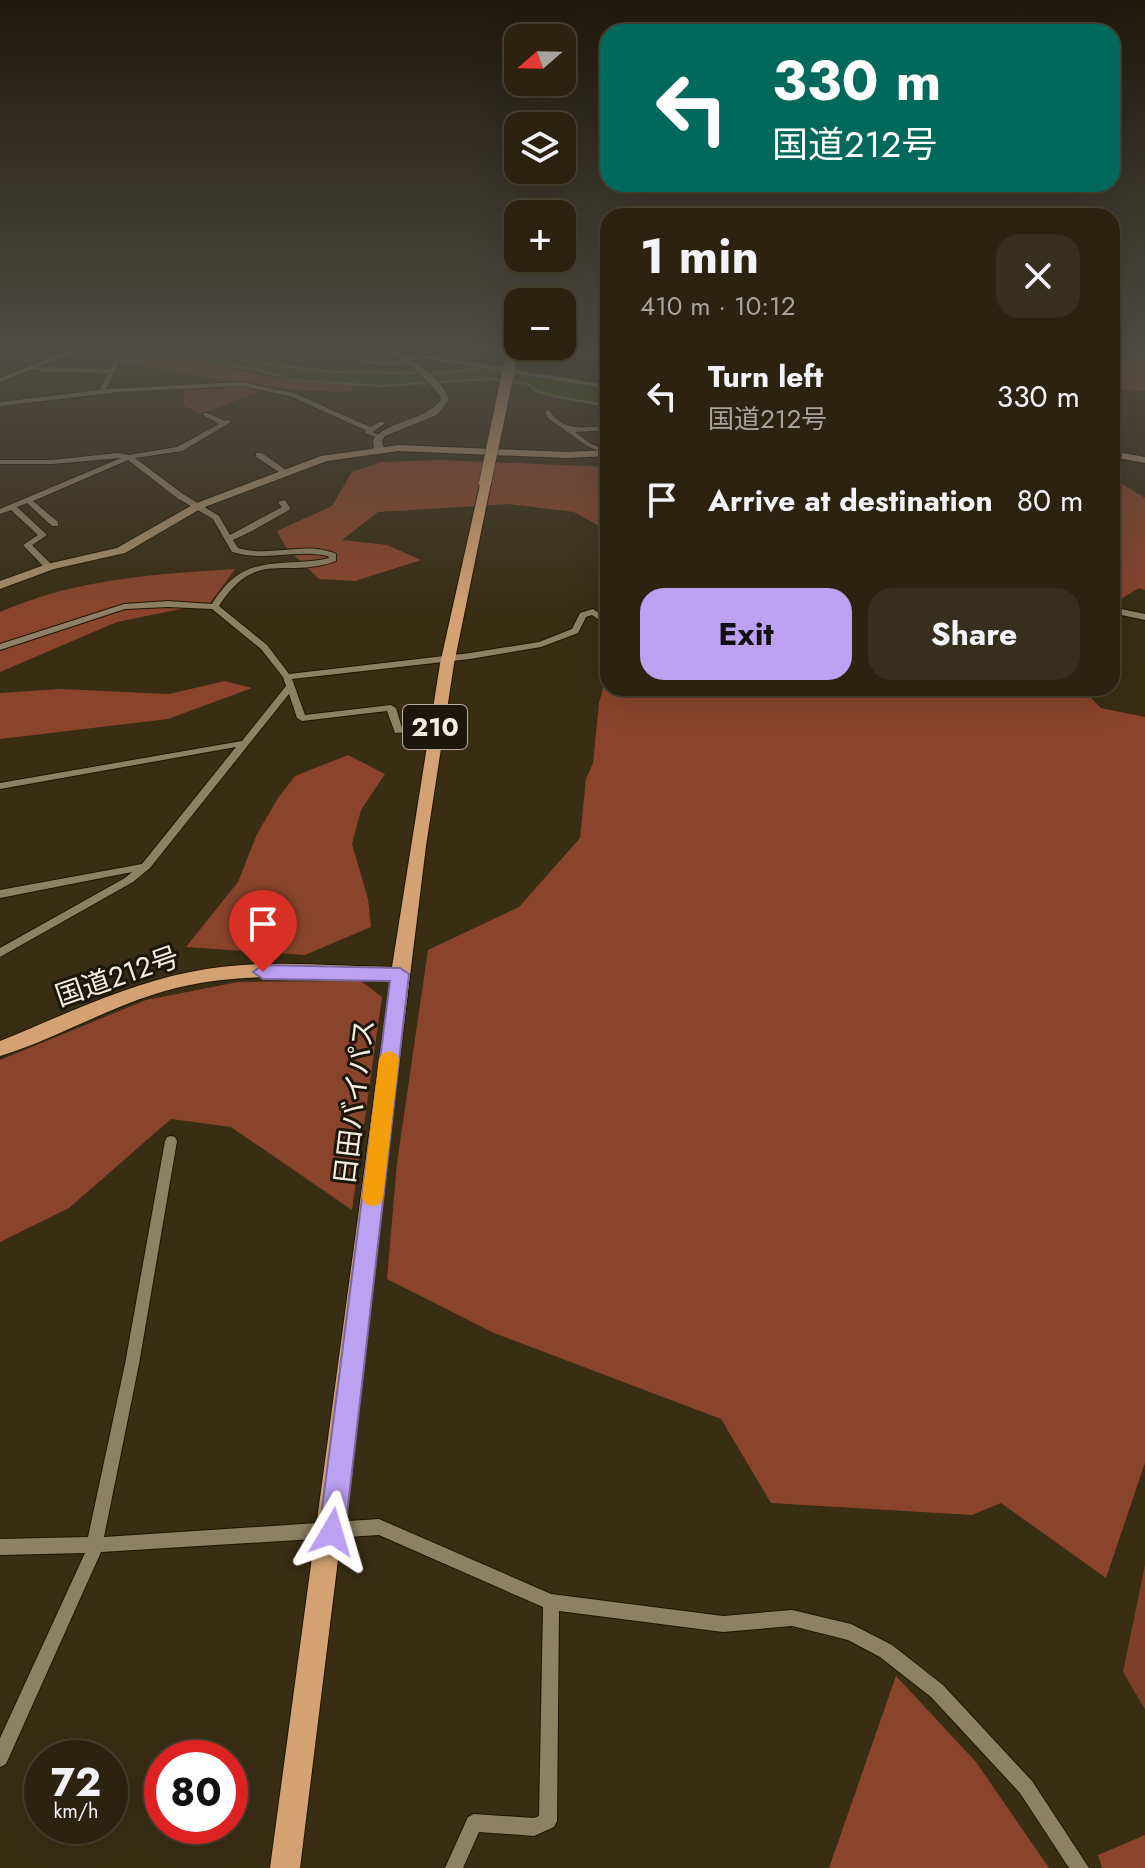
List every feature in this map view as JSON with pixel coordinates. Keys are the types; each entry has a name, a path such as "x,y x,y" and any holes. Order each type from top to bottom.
{"highway":[{"name":"日田バイパス","path":"285,1868 332,1532 400,974 435,727 495,436"},
{"name":"国道212号","path":"0,1049 134,994 192,978 232,972 400,974"}],"main road":[{"path":"0,585 49,567 121,551 198,506 325,458 379,443 567,455 600,453"},
{"path":"1120,455 1145,460"}],"street":[{"path":"0,512 129,457 179,449 202,436"},
{"path":"371,436 379,443 391,436"},
{"path":"578,436 600,450"},
{"path":"0,446 1,461 52,462 118,455 129,457 180,496 216,518 235,550 243,554 322,551 332,554 333,559 314,563 287,562 259,566 231,582 214,607"},
{"path":"259,455 285,472"},
{"path":"29,501 55,524"},
{"path":"227,539 245,534 254,525 286,508 282,502"},
{"path":"12,507 43,535 27,545 49,567"},
{"path":"0,647 124,607 168,604 214,607 264,647 288,682 302,718 391,708 398,731 435,727"},
{"path":"0,953 129,880 146,866 245,743 288,682 549,641 575,631 583,615 593,612 600,617"},
{"path":"1120,612 1145,617"},
{"path":"0,786 245,743"},
{"path":"0,894 146,866"},
{"path":"0,1758 95,1545 132,1364 171,1141"},
{"path":"0,1547 95,1545 379,1527 551,1602 723,1624 792,1618 851,1632 886,1651 937,1691 1026,1787 1080,1868"},
{"path":"454,1868 474,1823 534,1827 548,1821 551,1602"}],"shaded area":[{"path":"441,460 600,467 600,527 574,512 509,504 378,512 342,540 387,545 421,560 355,581 319,579 286,547 277,531 332,506 352,472 381,462"},
{"path":"1120,483 1145,498 1145,590 1139,588 1120,599"},
{"path":"235,569 210,603 117,622 0,672 0,612 86,585 145,576"},
{"path":"225,681 252,688 168,719 0,739 0,693 60,689 169,694"},
{"path":"601,696 1089,696 1101,708 1145,717 1145,1463 1106,1578 1001,1503 972,1515 771,1503 721,1419 494,1333 387,1279 397,1163 428,950 519,907 580,838 586,779 593,763"},
{"path":"348,755 385,774 361,810 352,844 368,899 371,927 305,955 186,947 238,882 257,834 295,776"},
{"path":"361,981 382,997 352,1210 231,1127 171,1119 69,1208 0,1242 0,1060 146,1000 238,982"},
{"path":"1145,1565 1145,1709 1123,1672"},
{"path":"896,1676 976,1762 1049,1868 829,1868"},
{"path":"1145,1835 1145,1868 1102,1868 1098,1855"}],"slow traffic":[{"path":"373,1198 389,1059"}],"route":[{"path":"263,972 400,974 332,1532"}]}
